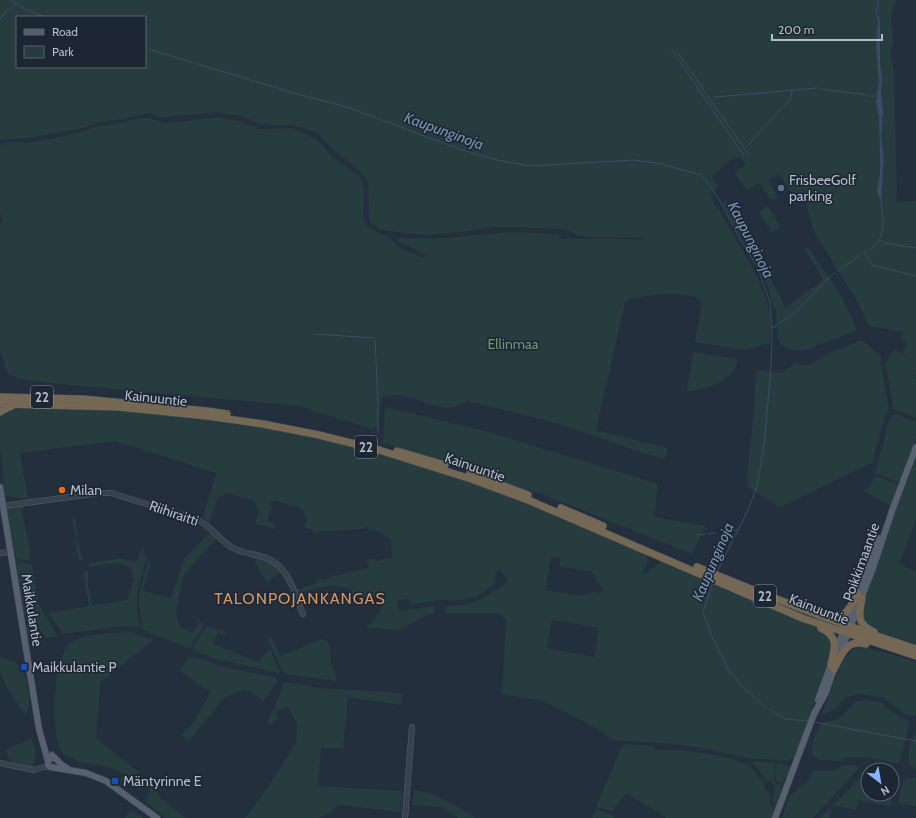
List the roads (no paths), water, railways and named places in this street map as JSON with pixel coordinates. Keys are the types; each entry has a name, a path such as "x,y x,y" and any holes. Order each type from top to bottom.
{"highway":[{"path":"0,390 18,396"},
{"name":"Kainuuntie","path":"0,397 18,396 84,398 207,411 264,420 351,438 422,458 483,478 576,514 711,576"},
{"name":"Kainuuntie","path":"0,404 118,407 207,416 263,424 351,443 443,469 528,500 796,611 890,648 916,656"},
{"path":"0,412 20,404"},
{"path":"796,611 839,616 846,613 860,596"},
{"path":"860,596 859,617 862,624 868,629 903,645"},
{"path":"796,611 831,635 834,642 833,667"},
{"name":"Kainuuntie","path":"846,630 916,649"},
{"path":"833,667 846,648 853,644 860,643 890,648"}],"main road":[{"name":"Poikkimaantie","path":"775,818 860,596 881,533 893,508 916,447"},
{"name":"Maikkulantie","path":"0,487 41,737 50,765"},
{"name":"Maikkulantie","path":"41,737 47,748 56,759"},
{"path":"50,765 51,758 56,759 69,769 76,772"},
{"path":"50,765 58,766 56,759"},
{"path":"50,765 86,773 106,781 157,818"}],"street":[{"name":"Riihiraitti","path":"3,506 99,493 111,493 195,519 204,524 231,547 267,558 278,564 285,571 303,614"},
{"path":"0,553 10,552"},
{"path":"405,818 412,727"},
{"path":"0,763 34,770 50,765"}],"water":[{"path":"877,15 879,17 880,26 880,63 882,77 881,92 883,111 881,135 884,163 881,202 877,190 880,175 880,157 879,116 876,103 879,81 876,45 878,23"}],"waterway":[{"name":"Kaupunginoja","path":"11,0 24,9 42,16"},
{"path":"877,15 876,10 878,9 878,0"},
{"path":"0,20 6,11 11,9 16,4"},
{"name":"Kaupunginoja","path":"146,48 297,94 347,107 462,150 497,160 529,166 634,160 662,164 700,175 705,179 720,201 741,241 758,268 770,303 772,336 771,367 764,445 757,486 748,510 717,572"},
{"path":"672,50 744,156"},
{"path":"676,50 748,154"},
{"path":"715,97 817,88"},
{"path":"820,89 868,95"},
{"path":"748,145 791,98 792,91"},
{"path":"870,96 878,96"},
{"path":"871,249 880,239 882,234 883,221 881,202"},
{"path":"880,240 885,243 916,248"},
{"path":"837,271 868,250"},
{"path":"865,253 872,265 916,276"},
{"path":"772,328 794,314 831,276"},
{"path":"314,334 375,338"},
{"path":"375,340 378,433"},
{"path":"723,532 738,530"},
{"path":"708,534 715,533"},
{"path":"697,535 705,534"},
{"name":"Kaupunginoja","path":"713,582 703,612 713,639 729,671 746,690 767,708 786,719 808,721"},
{"name":"Kaupunginoja","path":"813,722 916,741"}],"place":[{"name":"FrisbeeGolf parking","path":"781,188"},
{"name":"Milan","path":"62,490"},
{"name":"Maikkulantie P","path":"24,667"},
{"name":"Mäntyrinne E","path":"115,781"}],"district":[{"name":"TALONPOJANKANGAS","path":"300,598"}],"park label":[{"name":"Ellinmaa","path":"513,344"}]}
